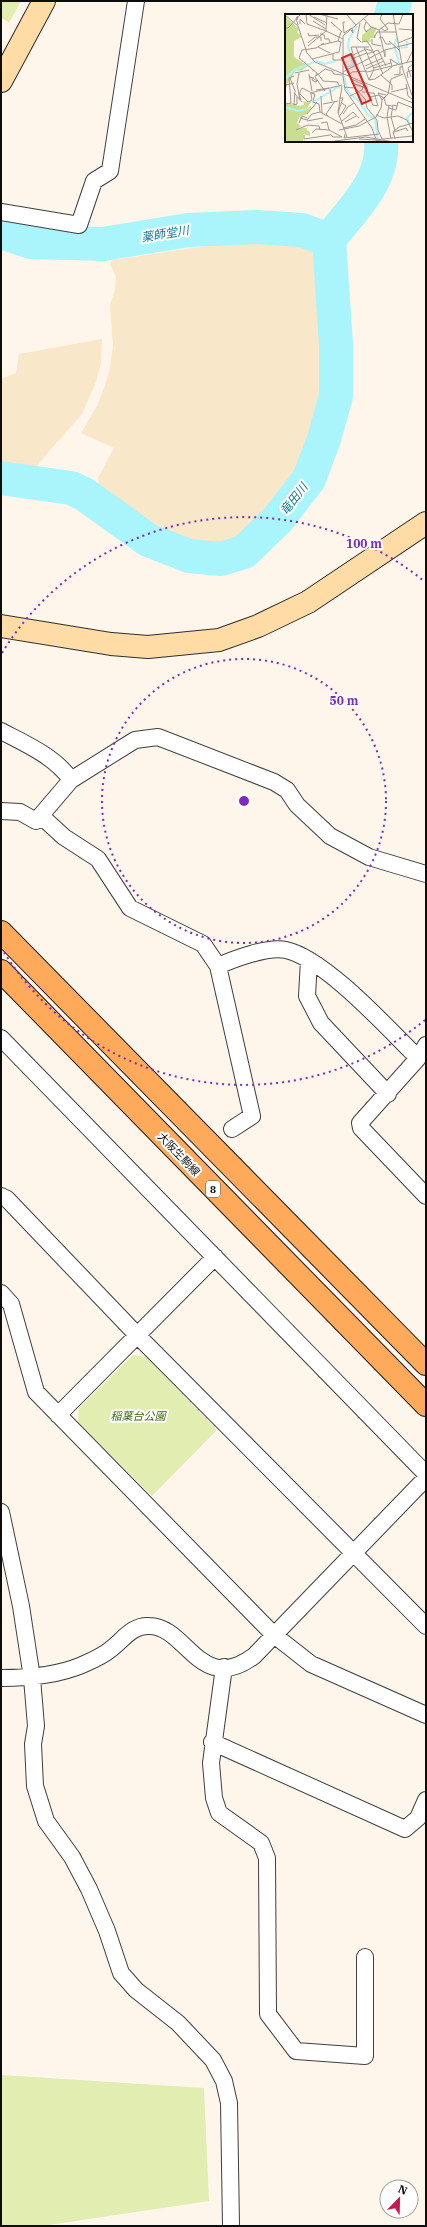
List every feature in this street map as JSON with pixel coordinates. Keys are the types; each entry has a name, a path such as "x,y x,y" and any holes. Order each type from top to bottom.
{"main road":[{"path":"1,932 426,1364"},
{"name":"大阪生駒線","path":"1,971 426,1405"}],"street":[{"path":"1,81 44,1"},
{"path":"1,212 80,225 94,181 110,171 136,1"},
{"path":"1,626 111,644 143,647 181,645 219,640 258,626 308,602 426,524"},
{"path":"1,731 32,747 66,773 70,780"},
{"path":"1,811 20,812 36,821 70,780 135,740 158,737 274,782 287,790 297,805 330,836 369,857 426,874"},
{"path":"41,816 64,837 98,859 130,908 203,944 218,966 252,1116 232,1129"},
{"path":"218,966 251,953 285,949 309,960 338,981 411,1051 423,1051"},
{"path":"309,960 307,996 321,1023 388,1094"},
{"path":"1,1038 426,1474"},
{"path":"423,1051 388,1094 360,1123 361,1128 426,1196"},
{"path":"1,1196 7,1199 138,1336 426,1626"},
{"path":"58,1415 215,1257"},
{"path":"1,1293 12,1304 36,1392 274,1634 311,1664 426,1715"},
{"path":"1,1678 32,1678 81,1666 111,1650 136,1628 149,1626 164,1629 208,1664 236,1668 254,1656 426,1478"},
{"path":"1,1512 22,1613 32,1678 36,1726 34,1744 35,1786 46,1821 72,1857 89,1888 107,1931 121,1973 136,1990 178,2023 213,2060 224,2081 229,2103 231,2226"},
{"path":"224,1667 212,1742 211,1762 213,1791 218,1813 261,1843 267,1858 268,2014 296,2051 365,2056 365,1957"},
{"path":"212,1742 404,1829 418,1818 426,1800"}],"shaded area":[{"path":"234,242 273,242 302,246 313,252 326,361 322,402 306,453 274,504 240,535 217,548 194,547 166,539 120,510 99,484 98,478 114,448 81,433 98,404 109,373 113,347 110,304 115,290 116,276 110,264 113,260"},
{"path":"102,339 101,363 96,382 82,414 39,463 33,476 1,469 1,379 16,373 19,354"}],"green space":[{"path":"1,1 21,1 9,23 1,17"},
{"name":"稲葉台公園","path":"133,1355 146,1357 217,1430 152,1496 78,1422 79,1408"},
{"path":"1,2075 204,2088 209,2201 42,2226 1,2226"}],"waterway":[{"name":"竜田川","path":"391,14 395,1"},
{"name":"竜田川","path":"1,478 71,488 84,494 148,540 189,556 221,559 244,552 278,519 309,479 324,439 336,396 336,344 329,240 365,194 372,182 378,169 381,156 381,142"},
{"name":"薬師堂川","path":"1,232 31,242 103,244 188,230 256,227 302,230 329,240"}]}
